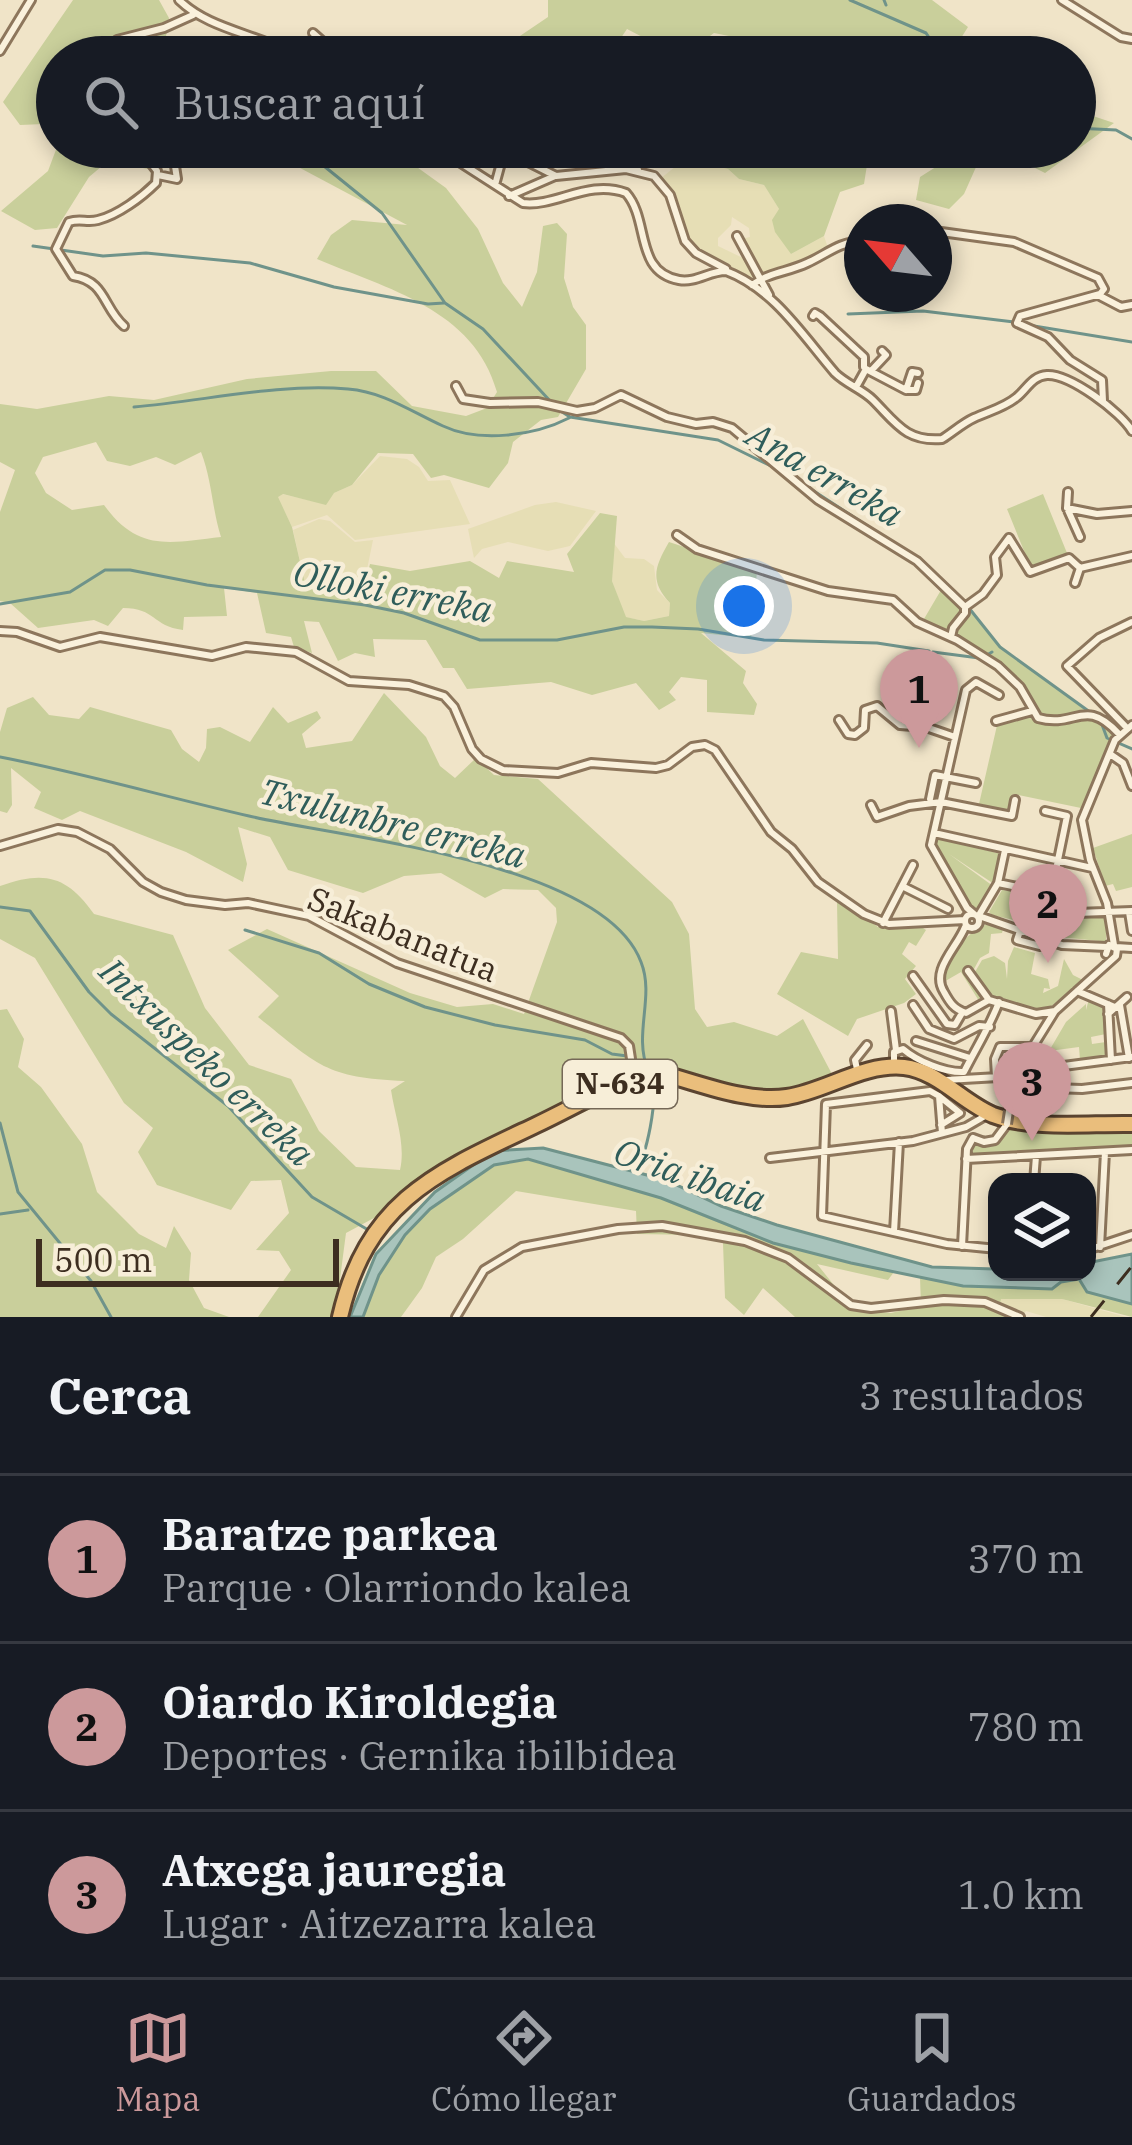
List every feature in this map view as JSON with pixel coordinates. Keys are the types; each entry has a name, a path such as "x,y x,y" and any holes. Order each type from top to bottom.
{"highway":[{"name":"N-634","path":"340,1317 351,1278 373,1238 412,1191 442,1171 634,1078 660,1073 776,1098 894,1067 931,1076 1003,1117 1132,1124"}],"street":[{"path":"0,51 31,0"},
{"path":"179,0 194,15 254,36"},
{"path":"1062,0 1121,37 1132,39"},
{"path":"129,36 194,15"},
{"path":"313,33 316,36"},
{"path":"153,168 158,175 177,179 175,168"},
{"path":"469,168 509,196 538,204 567,193 620,190 635,204 645,250 658,270 686,281 716,271 756,282"},
{"path":"495,185 498,168"},
{"path":"540,168 556,176"},
{"path":"509,196 556,176 638,170 666,187 679,230 692,249 733,274"},
{"path":"124,326 115,319 102,291 86,278 73,276 56,248 69,222 110,215 152,188 158,175"},
{"path":"662,206 675,215"},
{"path":"952,234 1021,244 1090,272 1104,284 1098,295 1020,316 1017,323 1048,337 1070,360 1102,380 1103,403"},
{"path":"736,236 756,282 771,301 835,372 904,434 942,439 1000,408 1041,376 1064,379 1124,418 1132,431"},
{"path":"756,282 844,244"},
{"path":"1098,295 1121,308 1132,305"},
{"path":"813,316 820,316 865,357 868,370 906,390 912,372 918,378"},
{"path":"856,387 886,356 882,351"},
{"path":"456,386 463,399 552,404 577,411 621,395 686,423 724,424 832,510 908,555 965,607"},
{"path":"1068,492 1067,508 1080,536"},
{"path":"1067,508 1097,514 1132,511"},
{"path":"677,536 697,549 828,591 893,600 917,622 951,637 1009,676 1032,711 1049,721 1094,714 1119,738"},
{"path":"951,637 965,607 997,575 995,556 1009,538 1030,572 1069,558 1080,568"},
{"path":"1080,568 1132,556"},
{"path":"1075,583 1080,568"},
{"path":"1130,782 1119,738 1067,665 1099,638 1132,622"},
{"path":"0,631 60,647 100,637 212,656 246,647 296,652 350,681 409,685 444,696 454,706 472,749 503,770 559,773 591,763 656,768 692,747 705,746 724,761 763,823 818,882 871,918 883,923 989,920 1042,939 1131,949"},
{"path":"969,919 932,853 934,832 971,683 999,695"},
{"path":"839,719 848,734 855,735 864,728 865,710 878,706 900,725 956,733"},
{"path":"996,721 1032,711"},
{"path":"973,1138 995,1140 1042,1019 1102,968 1111,934 1109,914 1082,817 1119,738"},
{"path":"931,799 935,775 976,783"},
{"path":"871,805 874,817 941,802 1012,816 1015,800"},
{"path":"1045,811 1067,816 1052,894"},
{"name":"Sakabanatua","path":"0,846 58,829 77,832 110,849 142,882 161,892 186,900 248,903 309,916 398,963 621,1038 629,1046 634,1078"},
{"path":"934,832 1093,868"},
{"path":"962,1013 954,1008 938,975 969,919 998,884 1005,850"},
{"path":"883,923 913,865"},
{"path":"998,884 1052,894 1075,912 1130,912 1132,931"},
{"path":"902,886 949,909"},
{"path":"1097,907 1107,903"},
{"path":"968,971 989,1000"},
{"path":"913,976 947,1024 955,1025 962,1013 989,1000 1042,1019"},
{"path":"1077,991 1115,1006"},
{"path":"1111,1060 1108,1014 1127,997"},
{"path":"896,1050 904,1049 914,1058 959,1073 966,1070 999,1002"},
{"path":"913,1005 929,1029 946,1037 958,1039 979,1026 989,1027"},
{"path":"1017,1083 1041,1069 1131,1057 1115,1006"},
{"path":"891,1011 894,1067"},
{"path":"916,1041 970,1058"},
{"path":"867,1045 853,1070 868,1066 874,1070"},
{"path":"996,1077 1000,1046 1032,1047"},
{"path":"931,1076 996,1077 1082,1089 1132,1083"},
{"path":"962,1246 966,1159 973,1138 964,1090 972,1080"},
{"path":"942,1129 960,1114 929,1091 826,1104 822,1216 988,1249"},
{"path":"939,1096 942,1129"},
{"path":"770,1157 899,1142 970,1125 978,1118 1003,1117"},
{"path":"894,1232 899,1142"},
{"path":"966,1159 1132,1150"},
{"path":"1100,1247 1105,1152"},
{"path":"1035,1173 1036,1156"},
{"path":"456,1317 471,1286 494,1261 534,1244 662,1226 746,1241 799,1264 851,1305 985,1301 1020,1317"},
{"path":"1096,1248 1132,1235"}],"shaded area":[{"path":"674,168 728,169 739,179 764,185 779,209 791,254 824,236 828,248 800,264 759,277 741,239 750,237 749,228 732,217 718,246 747,260 756,278 750,282 700,252 685,237 671,192 660,179"},
{"path":"380,456 407,459 428,481 450,480 470,524 355,540 327,515 292,527 277,497 312,501 334,493 352,485"},
{"path":"556,502 596,511 570,546 548,551 508,542 482,549 474,558 468,529"},
{"path":"319,519 330,521 355,542 373,540 361,599 306,589 293,530"},
{"path":"613,542 625,558 644,559 654,566 657,590 670,603 669,616 644,621 625,617 612,581"},
{"path":"1001,1299 1062,1299 1126,1317 1046,1317 1026,1311 1023,1315 999,1304"}],"green space":[{"path":"73,0 159,0 169,18 166,36 48,36"},
{"path":"548,0 932,0 968,27 962,36 640,36 627,29 622,36 520,36 548,17"},
{"path":"36,54 36,124 20,125 3,102"},
{"path":"1096,117 1114,123 1096,136"},
{"path":"49,168 100,168 57,228 35,230 1,211"},
{"path":"300,168 418,168 446,188 478,229 503,283 522,307 537,272 543,226 557,223 567,234 564,278 573,307 586,325 586,369 558,417 541,420 513,442 508,463 489,488 444,475 431,478 413,454 378,453 352,485 334,493 326,505 283,494 278,497 292,527 306,588 361,599 370,564 410,571 470,561 499,578 507,561 574,572 567,554 600,513 617,516 612,581 626,617 644,621 669,616 670,603 659,588 656,573 669,542 757,571 751,638 701,633 746,671 743,683 757,704 754,715 707,712 707,680 681,677 669,692 676,700 659,710 636,683 592,695 551,682 467,689 454,668 443,668 426,640 373,639 375,657 355,653 338,661 319,622 304,621 312,653 294,647 291,637 266,633 257,593 224,588 227,616 184,617 183,630 142,611 123,608 108,626 94,620 38,628 10,603 0,601 0,512 15,470 0,462 0,404 37,409 109,396 154,400 247,379 376,371 412,406 466,416 487,408 497,392 486,364 448,321 399,292 317,259 331,235 352,220 407,225","holes":["96,442 107,461 130,466 156,457 175,465 201,452 221,537 170,542 142,537 129,531 104,505 72,510 46,493 35,473 43,457"]},
{"path":"724,168 866,168 864,184 840,192 824,236 791,254 775,232 772,220 779,209 764,185 739,179"},
{"path":"934,168 976,168 964,194 952,206 916,200 920,177"},
{"path":"1043,494 1067,553 1031,568 1007,509"},
{"path":"944,585 1000,647 1093,714 1103,716 1118,733 1081,808 1013,794 1008,810 979,804 998,721 1031,711 1024,695 1000,669 921,624"},
{"path":"384,693 426,737 440,766 455,778 476,758 494,775 538,779 672,902 689,934 695,1009 707,1027 734,1022 777,1036 803,1019 834,1078 796,1090 759,1092 671,1072 495,1153 346,1233 335,1317 258,1317 291,1270 279,1251 256,1250 289,1213 281,1180 251,1181 231,1210 157,1185 138,1152 153,1128 124,1103 35,958 0,939 0,886 30,878 54,880 74,891 94,914 173,935 205,1008 249,1065 291,1079 319,1131 356,1167 400,1170 401,1140 391,1090 405,1081 339,1072 295,1047 258,1017 279,996 228,950 267,929 410,993 457,1007 493,1004 524,1014 557,922 556,908 538,890 503,889 485,898 441,873 404,876 363,893 288,870 270,837 238,827 247,864 243,882 186,852 80,811 62,820 34,808 41,792 11,768 12,805 7,813 0,811 0,732 7,708 33,697 49,715 79,719 90,707 171,730 182,749 199,762 207,729 220,727 250,742 273,707 288,723 317,711 321,718 302,734 306,748 352,741"},
{"path":"1132,834 1132,887 1116,891 1113,884 1105,886 1093,848"},
{"path":"939,838 1001,854 994,884 949,854 993,886 978,910 970,908 933,844"},
{"path":"1002,890 1050,896 1075,915 1106,917 1106,943 1059,937 1065,915 1049,903 1039,931 1027,923 992,915 989,912"},
{"path":"843,901 878,927 920,926 926,930 916,946 909,942 902,954 916,966 905,979 916,994 904,1003 857,1019 848,1036 777,994 801,952 838,959 837,902"},
{"path":"988,924 1003,929 1002,933 991,934 989,953 974,969 962,971 981,993 979,1001 961,972 942,983 946,964 957,948"},
{"path":"1014,947 1035,953 1031,974 1048,979 1050,989 1044,988 1043,993 1058,986 1064,959 1073,975 1083,980 1043,1013 989,996 975,972 982,960 994,956 1005,963 1007,979"},
{"path":"1089,999 1105,1007 1106,1034 1091,1037 1092,1044 1106,1042 1108,1057 1080,1060 1079,1047 1049,1051 1066,1022 1086,1004 1086,1010"},
{"path":"7,1009 24,1039 18,1067 41,1087 82,1144 97,1192 139,1234 166,1248 174,1226 191,1253 189,1280 204,1308 229,1317 0,1317 0,1010"},
{"path":"1010,1123 1132,1127 1132,1148 972,1154 973,1145 1001,1141"},
{"path":"528,1159 661,1198 773,1243 894,1272 888,1280 817,1264 853,1309 891,1313 921,1306 920,1277 963,1286 1052,1289 1061,1282 1080,1281 1087,1292 1132,1304 1132,1317 1062,1299 1001,1299 1000,1305 1026,1317 795,1317 763,1288 744,1315 725,1298 723,1243 698,1235 637,1234 636,1211 516,1191 436,1257 401,1317 363,1317 381,1271 411,1229 449,1193 504,1163"}],"water":[{"path":"543,1148 666,1180 777,1225 932,1267 988,1269 988,1281 1067,1281 1052,1289 963,1286 851,1263 773,1243 661,1198 528,1159 494,1165 430,1209 405,1235 379,1275 363,1317 350,1317 376,1254 435,1192 493,1151"},
{"path":"1132,1254 1132,1304 1087,1292 1080,1281 1096,1281 1096,1261"}],"waterway":[{"path":"850,0 928,36"},
{"path":"884,0 886,5"},
{"path":"1096,129 1116,130 1132,139"},
{"path":"326,168 382,213 445,303 483,329 552,403"},
{"path":"33,246 103,256 146,253 250,263 334,287 444,303"},
{"path":"848,314 923,311 1014,322"},
{"path":"1028,325 1132,342"},
{"path":"134,407 321,388 373,394 443,426 489,436 523,433 569,418"},
{"name":"Ana erreka","path":"559,410 570,417 718,440 773,467"},
{"name":"Ana erreka","path":"803,484 915,557"},
{"name":"Olloki erreka","path":"0,604 70,592 105,570 130,570 365,605 404,613 480,640 557,640 624,627 652,627 929,651"},
{"name":"Ana erreka","path":"969,608 1000,647 1094,715"},
{"name":"Olloki erreka","path":"933,652 979,658"},
{"name":"Olloki erreka","path":"987,655 992,652"},
{"name":"Ana erreka","path":"1101,722 1107,738 1132,749"},
{"name":"Txulunbre erreka","path":"0,757 249,816 465,859 525,877 577,900 617,928 641,962 648,1070"},
{"name":"Intxuspeko erreka","path":"0,907 30,911 89,992 111,1014 228,1106 312,1197 370,1231"},
{"path":"245,930 319,953 369,984 425,1007 585,1040 627,1056"},
{"name":"Txulunbre erreka","path":"635,1173 650,1127 652,1079"},
{"path":"0,1123 18,1192 91,1281 111,1317"},
{"path":"0,1214 28,1210"}],"railway":[{"path":"1091,1317 1132,1266"}],"place":[{"name":"Baratze parkea","path":"919,748"},
{"name":"Oiardo Kiroldegia","path":"1048,963"},
{"name":"Atxega jauregia","path":"1032,1141"}],"water label":[{"name":"Oria ibaia","path":"690,1175"}]}
